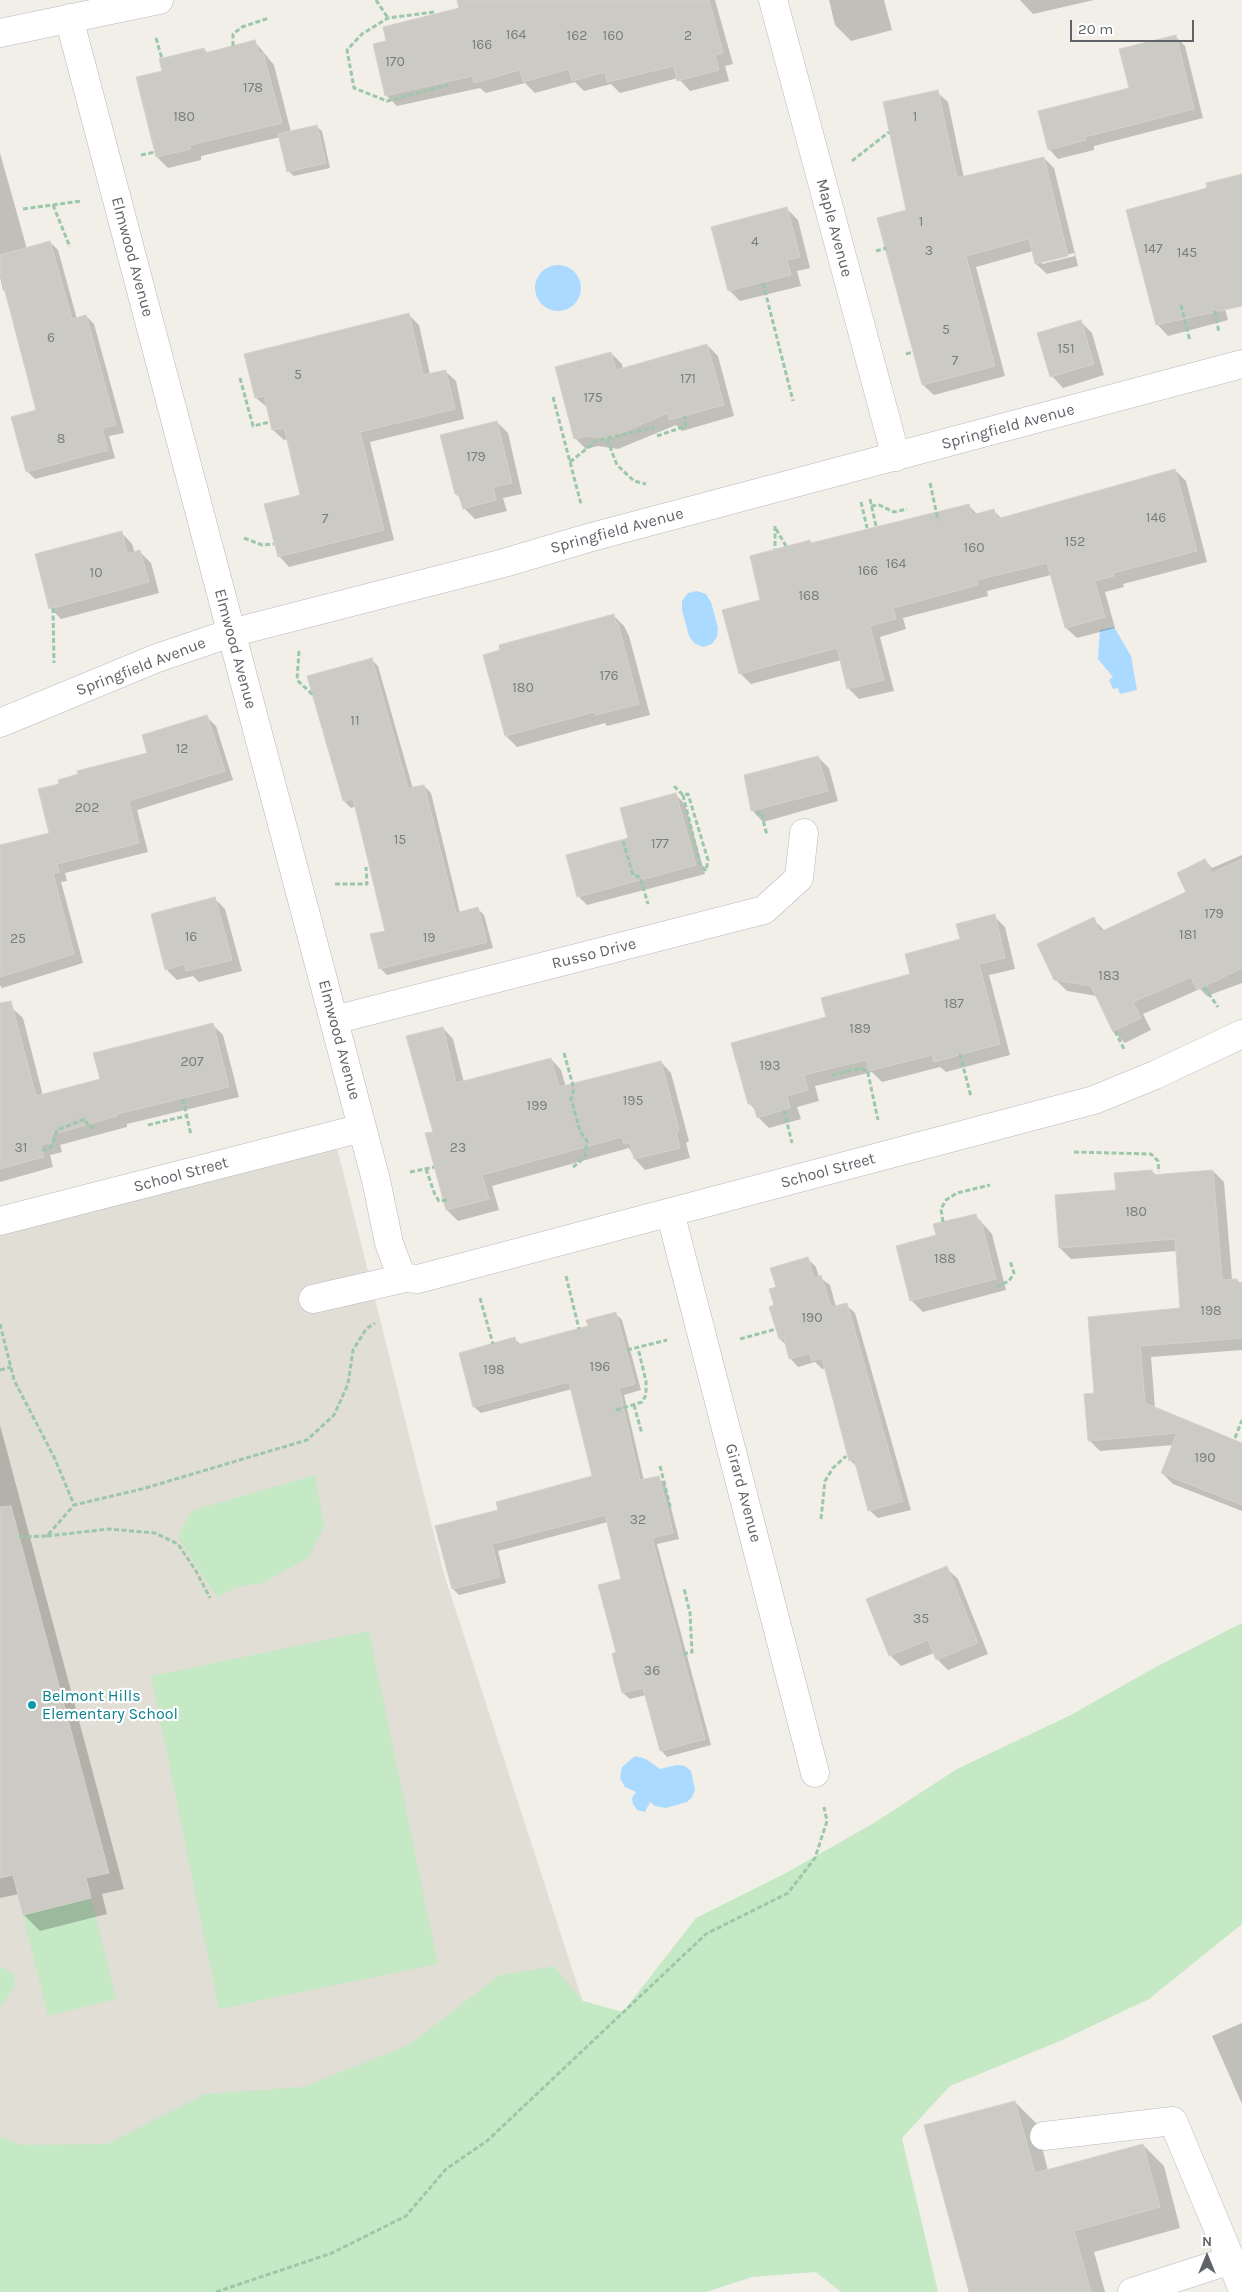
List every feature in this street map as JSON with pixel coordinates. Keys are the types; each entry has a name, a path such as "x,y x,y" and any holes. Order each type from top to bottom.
{"street":[{"path":"0,33 159,0"},
{"name":"Maple Avenue","path":"773,0 896,456"},
{"name":"Elmwood Avenue","path":"69,18 334,1020 390,1243 399,1270 405,1278"},
{"name":"Springfield Avenue","path":"0,723 157,658 231,633 1242,364"},
{"name":"Russo Drive","path":"334,1020 764,910 799,878 804,833"},
{"name":"School Street","path":"313,1299 405,1278 418,1279 472,1266 1094,1100 1155,1075 1242,1034"},
{"name":"School Street","path":"0,1221 362,1128"},
{"name":"Girard Avenue","path":"670,1212 815,1774"},
{"path":"1044,2136 1173,2121 1242,2288"},
{"path":"1132,2292 1231,2260"}],"path":[{"path":"376,0 388,18"},
{"path":"434,12 388,18 362,34 347,50 354,88 387,100 448,85"},
{"path":"233,46 233,34 242,27 269,18"},
{"path":"155,34 162,59"},
{"path":"848,165 889,132"},
{"path":"23,209 116,196"},
{"path":"53,205 70,247"},
{"path":"763,283 792,401"},
{"path":"1182,304 1192,349"},
{"path":"1215,311 1221,341"},
{"path":"240,378 253,426 270,422"},
{"path":"553,397 590,538"},
{"path":"657,436 686,426 684,416"},
{"path":"570,462 596,442 655,427"},
{"path":"607,439 617,465 634,481 646,485 653,482"},
{"path":"930,483 938,520"},
{"path":"872,506 879,505 894,512 907,509"},
{"path":"775,549 775,528 786,546"},
{"path":"53,608 53,660 67,696"},
{"path":"294,617 299,639 297,680 313,695"},
{"path":"674,786 683,795 700,864 706,871 708,860 688,794 683,795"},
{"path":"623,841 633,875 640,878 658,938"},
{"path":"297,884 367,884 366,866"},
{"path":"564,1053 574,1089 571,1099 580,1131 587,1141 585,1157 572,1168"},
{"path":"960,1054 978,1131"},
{"path":"832,1075 862,1068 868,1073 886,1155"},
{"path":"148,1125 186,1116"},
{"path":"42,1151 51,1147 57,1130 85,1119 88,1126 98,1128"},
{"path":"1074,1152 1151,1154 1158,1161 1159,1172"},
{"path":"426,1169 439,1201 447,1200"},
{"path":"943,1222 941,1209 946,1200 957,1193 990,1185"},
{"path":"557,1242 579,1328"},
{"path":"996,1288 1009,1281 1014,1273 1010,1262"},
{"path":"472,1266 493,1344"},
{"path":"47,1536 74,1505 142,1489 307,1440 334,1415 348,1384 353,1350 366,1328 382,1320 405,1278"},
{"path":"0,1324 14,1380 55,1459 74,1505"},
{"path":"616,1410 642,1402 646,1395 646,1381 638,1348"},
{"path":"0,1370 10,1367"},
{"path":"634,1405 642,1434"},
{"path":"1235,1438 1242,1422"},
{"path":"822,1519 825,1481 832,1468 846,1456"},
{"path":"660,1466 670,1506 667,1506"},
{"path":"19,1537 110,1529 155,1532 178,1544 196,1571 210,1598"},
{"path":"683,1654 692,1652 690,1613 684,1588"},
{"path":"216,2292 332,2253 406,2216 446,2169 487,2141 706,1934 788,1893 815,1858 827,1821 815,1774"}],"shaded area":[{"path":"336,1144 444,1574 589,2021 0,2276 0,1235"}],"green space":[{"path":"315,1475 324,1526 308,1558 263,1583 237,1587 217,1597 178,1537 191,1511"},
{"path":"1242,1623 1242,1924 1149,1999 1060,2041 950,2086 902,2138 938,2292 841,2292 816,2272 752,2277 706,2292 0,2292 0,2137 23,2145 107,2144 205,2094 303,2087 409,2045 500,1975 554,1966 583,2001 623,2012 696,1918 786,1873 874,1823 957,1769 1071,1715 1152,1669"},
{"path":"369,1631 438,1964 219,2009 151,1676"},
{"path":"91,1898 116,1999 48,2016 23,1915"},
{"path":"0,1966 15,1975 14,1987 0,2007"}],"water":[{"path":"558,265 571,269 577,275 581,288 577,301 571,307 558,311 545,307 539,301 535,288 539,275 545,269"},
{"path":"697,591 706,594 711,602 718,628 717,637 712,644 703,647 694,643 689,636 682,610 682,601 688,593"},
{"path":"1114,627 1131,656 1137,690 1120,694 1118,688 1113,689 1109,680 1113,677 1098,659 1100,630"},
{"path":"635,1756 646,1759 660,1769 677,1765 685,1766 691,1771 695,1790 692,1797 687,1802 666,1808 655,1806 650,1802 645,1812 637,1810 632,1798 636,1792 625,1787 620,1778 622,1767"}],"building":[{"path":"457,0 709,0 723,53 715,55 719,70 677,81 674,66 607,82 605,72 572,81 569,69 523,82 520,70 474,83 472,76 385,96 373,44 386,41 383,27 459,8"},
{"path":"1176,35 1194,109 1085,137 1086,140 1048,150 1038,111 1129,88 1119,49"},
{"path":"255,40 259,53 263,53 282,123 190,145 191,149 156,157 136,77 162,71 159,59 204,48 205,53"},
{"path":"938,90 957,178 1044,157 1068,256 1035,264 1029,239 966,256 995,366 922,385 877,218 906,210 883,102"},
{"path":"317,125 326,163 287,172 278,134"},
{"path":"1242,174 1242,306 1156,325 1126,210 1207,188 1206,183"},
{"path":"787,207 800,257 787,260 791,275 728,291 711,227"},
{"path":"50,241 72,319 86,315 116,425 102,428 108,450 26,472 11,417 36,410 0,272 0,255"},
{"path":"409,313 423,375 446,370 455,409 360,432 384,530 278,557 264,504 300,495 284,428 272,430 264,396 255,398 244,354"},
{"path":"1081,320 1094,364 1050,377 1037,333"},
{"path":"707,344 724,405 669,420 668,413 607,439 586,436 574,439 555,367 611,352 616,370"},
{"path":"497,421 512,483 493,487 496,500 463,509 458,493 455,494 440,435"},
{"path":"1175,469 1197,551 1113,573 1114,576 1095,581 1105,617 1065,628 1047,563 977,580 978,585 893,608 896,619 870,626 884,680 847,689 837,648 739,674 722,610 760,600 750,556 810,540 811,543 969,504 972,515 994,509 997,519"},
{"path":"122,531 127,554 140,550 149,582 49,609 35,554"},
{"path":"614,614 639,704 595,715 594,712 505,736 483,655 500,650 499,645"},
{"path":"372,658 408,788 424,785 456,913 478,907 487,942 379,969 370,934 385,931 353,799 343,801 307,676"},
{"path":"207,715 225,771 129,801 139,843 57,864 59,872 53,873 74,954 0,977 0,845 49,833 38,789 59,784 58,780 78,774 77,771 147,753 142,735"},
{"path":"818,756 828,791 751,811 744,775"},
{"path":"676,793 696,865 577,897 566,855 628,838 620,808"},
{"path":"1205,859 1212,873 1242,859 1242,968 1197,990 1191,977 1133,1002 1141,1018 1113,1032 1091,986 1054,980 1037,944 1094,917 1100,932 1186,892 1177,873"},
{"path":"215,897 232,960 186,971 185,964 165,970 151,914"},
{"path":"995,914 1005,958 979,964 1000,1044 934,1062 932,1055 869,1071 866,1060 804,1075 808,1090 787,1096 790,1108 757,1118 753,1104 748,1104 731,1043 826,1017 821,998 910,974 905,954 960,939 956,924"},
{"path":"11,1001 36,1096 100,1079 93,1053 213,1023 229,1087 117,1114 117,1116 51,1135 53,1142 41,1145 44,1157 0,1169 0,1003"},
{"path":"443,1027 456,1083 551,1058 559,1087 661,1061 679,1130 676,1132 680,1148 634,1159 630,1143 624,1144 622,1137 482,1175 489,1199 446,1210 425,1133 433,1132 406,1036"},
{"path":"1152,1170 1152,1175 1213,1170 1222,1280 1237,1279 1238,1283 1242,1282 1242,1338 1140,1346 1145,1403 1242,1443 1242,1505 1161,1473 1177,1433 1088,1441 1084,1394 1094,1393 1088,1317 1180,1308 1175,1239 1059,1248 1055,1195 1116,1190 1114,1173"},
{"path":"976,1214 978,1222 981,1221 996,1279 910,1301 896,1246 936,1235 933,1224"},
{"path":"808,1257 814,1278 821,1275 831,1307 847,1303 903,1501 868,1511 854,1459 849,1461 822,1358 812,1361 810,1353 789,1359 784,1338 779,1339 769,1307 774,1305 769,1289 776,1287 770,1268"},
{"path":"616,1312 635,1384 619,1388 640,1480 659,1476 667,1507 673,1533 652,1538 705,1739 660,1751 643,1688 622,1693 612,1654 616,1652 598,1585 621,1579 605,1515 492,1544 500,1577 452,1589 435,1526 498,1510 496,1502 592,1476 569,1382 473,1407 459,1353 515,1337 517,1345 588,1326 586,1320"},
{"name":"Belmont Hills Elementary School","path":"11,1506 109,1873 86,1878 91,1898 23,1915 13,1875 0,1878 0,1507"},
{"path":"947,1566 978,1643 936,1660 928,1640 889,1656 866,1599"},
{"path":"1015,2101 1035,2173 1143,2144 1160,2207 1074,2231 1091,2292 969,2292 924,2125"}],"place":[{"name":"Belmont Hills Elementary School","path":"32,1705"}]}
